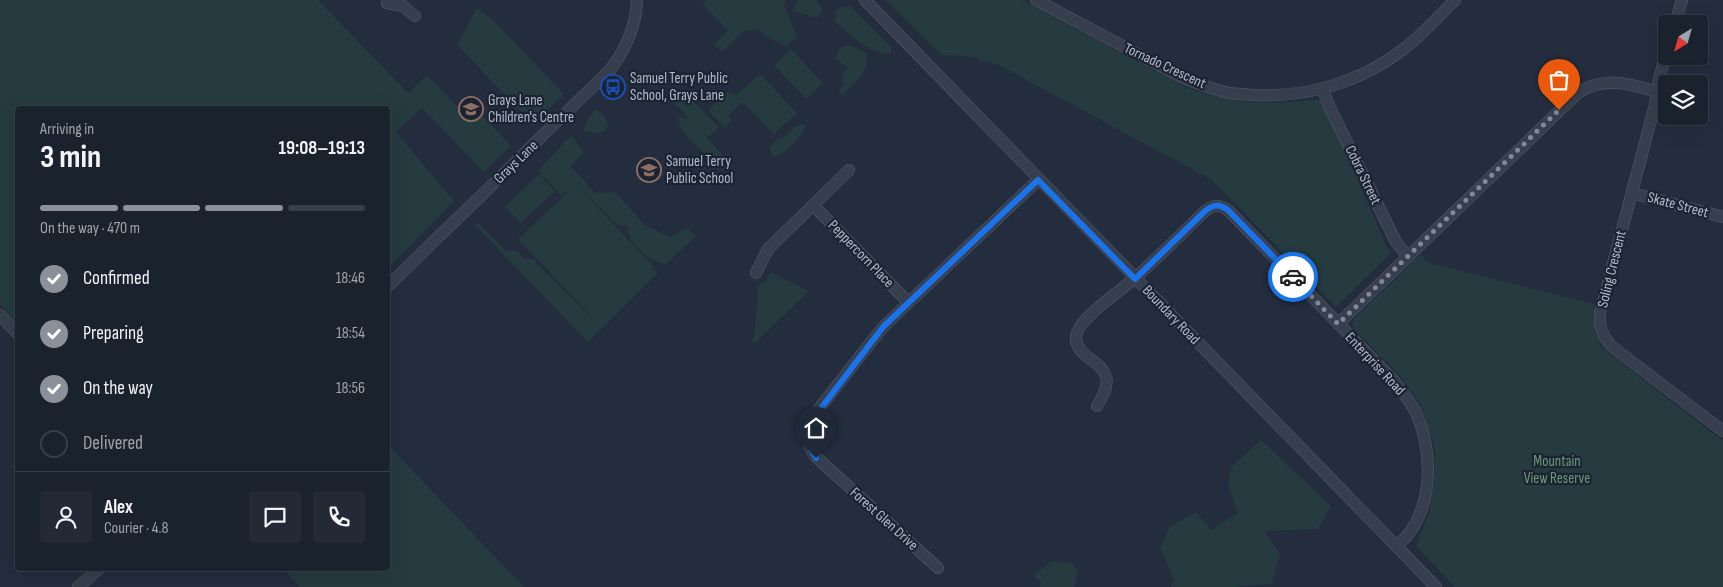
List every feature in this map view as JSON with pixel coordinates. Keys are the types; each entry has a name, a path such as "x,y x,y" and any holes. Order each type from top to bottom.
{"street":[{"name":"Grays Lane","path":"390,284 610,70 619,58 632,32 636,0"},
{"name":"Boundary Road","path":"865,0 1038,180 1436,587"},
{"name":"Tornado Crescent","path":"1036,0 1179,76 1203,86 1230,93 1273,96 1323,90 1351,80 1381,64 1406,47 1455,0"},
{"path":"1678,15 1682,0"},
{"path":"387,3 403,3 415,16"},
{"name":"Soling Crescent","path":"1663,65 1600,313 1600,325 1610,346 1723,432"},
{"path":"1338,324 1579,92 1595,84 1614,82 1657,92"},
{"name":"Cobra Street","path":"1323,90 1329,106 1396,242 1408,257"},
{"path":"756,273 768,249 849,170"},
{"name":"Forest Glen Drive","path":"938,568 820,462 812,452 808,442 809,427 814,415 878,332 1038,180"},
{"name":"Skate Street","path":"1632,193 1723,217"},
{"name":"Peppercorn Place","path":"814,205 908,302"},
{"name":"Enterprise Road","path":"1135,279 1205,211 1212,206 1221,205 1228,210 1400,388 1414,410 1423,432 1428,468 1424,499 1412,529 1396,547"},
{"path":"1097,406 1106,392 1107,379 1080,347 1077,333 1082,325 1103,304 1135,279"},
{"path":"0,315 15,331"},
{"path":"78,587 97,571"}],"green space":[{"path":"0,0 318,0 408,93 427,75 472,122 481,114 511,146 484,172 422,108 396,132 454,201 390,266 390,106 15,106 15,321 0,304"},
{"path":"707,0 786,0 784,5 797,36 786,46 767,37 758,29 742,32 722,52 714,45 728,30 702,4"},
{"path":"798,0 816,0 823,11 817,18 793,11"},
{"path":"886,0 1022,0 1183,86 1200,92 1217,97 1251,102 1269,103 1322,99 1390,254 1336,307 1212,180 999,65 978,60 978,57 941,55"},
{"path":"850,6 891,47 891,53 875,51 854,38 835,22 836,10"},
{"path":"477,8 493,20 564,94 533,124 457,45"},
{"path":"848,45 866,52 867,65 862,75 842,96 839,91 843,84 842,74 848,68 835,59 839,49"},
{"path":"791,49 823,83 806,99 774,65"},
{"path":"760,74 797,113 774,134 743,102 728,116 732,120 725,128 710,113 709,109 727,92 737,95"},
{"path":"681,89 719,127 707,138 731,164 723,170 689,138 679,123 678,117 689,118 670,99"},
{"path":"596,109 603,115 609,125 604,132 594,133 583,130 589,117"},
{"path":"803,124 805,126 804,130 797,140 774,157 769,149 773,144 794,128"},
{"path":"571,135 584,152 571,166 595,193 615,192 645,225 670,237 686,228 697,235 665,265 646,256 631,241 627,225 617,225 576,184 658,273 588,342 475,225 478,223 506,251 517,251 525,259 533,259 594,319 518,239 570,190 561,195 538,171"},
{"path":"539,174 555,191 521,223 505,207"},
{"name":"Mountain View Reserve","path":"1421,254 1426,262 1594,304 1595,327 1603,349 1723,441 1723,587 1455,587 1417,547 1430,510 1435,472 1435,449 1420,404 1401,377 1352,325 1354,319"},
{"path":"770,272 809,291 755,343 752,342 755,329 758,286 767,281"},
{"path":"1261,440 1331,506 1318,529 1265,531 1280,555 1272,584 1234,587 1171,587 1174,579 1160,548 1170,526 1196,512 1211,530 1238,513 1228,485 1231,467"},
{"path":"390,447 524,587 300,587 285,571 390,571"},
{"path":"1053,561 1072,563 1078,572 1074,587 1040,587 1041,582 1033,575"}],"way so far":[{"path":"1293,277 1338,324 1559,110"}],"place":[{"name":"Samuel Terry Public School, Grays Lane","path":"613,87"},
{"name":"Grays Lane Children's Centre","path":"471,109"},
{"name":"Samuel Terry Public School","path":"649,170"}],"route":[{"path":"816,458 808,442 808,431 814,415 875,335 1038,180 1135,279 1205,211 1212,206 1221,205 1293,277"}]}
